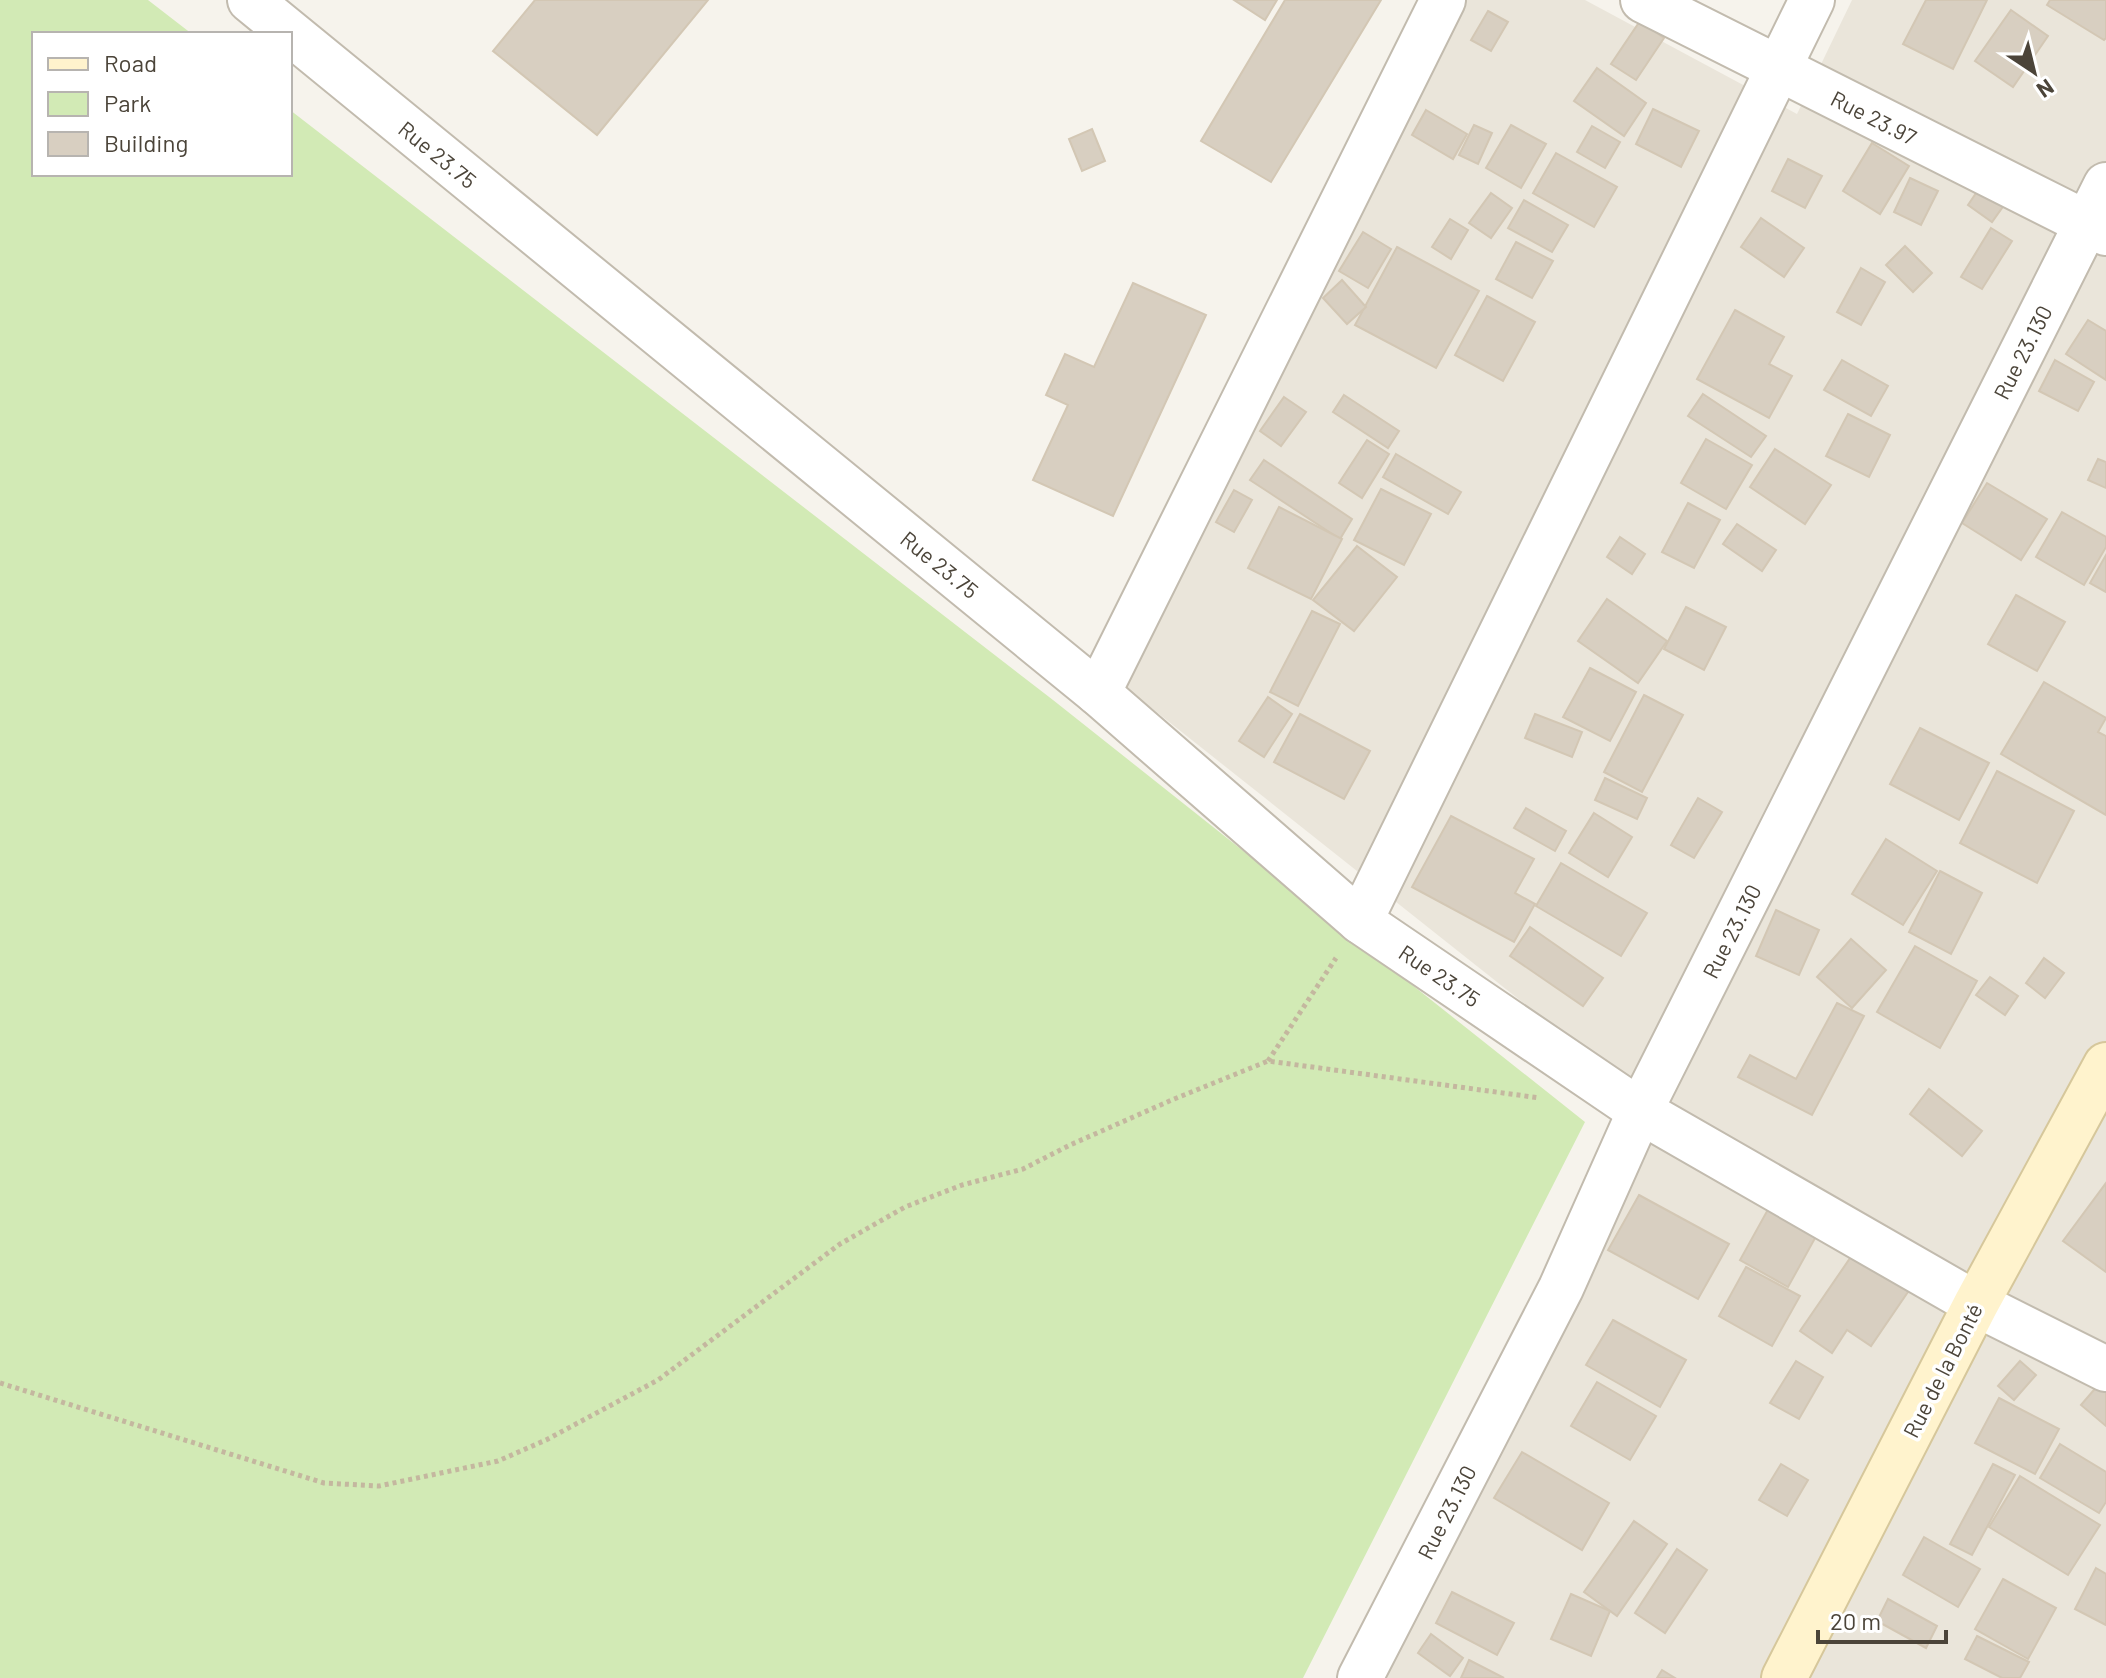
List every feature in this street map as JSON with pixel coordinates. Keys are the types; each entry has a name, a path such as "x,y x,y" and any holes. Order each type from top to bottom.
{"street":[{"name":"Rue 23.75","path":"250,0 289,32"},
{"path":"1098,693 1443,0"},
{"name":"Rue 23.97","path":"1643,0 2096,229"},
{"path":"1360,921 1812,0"},
{"name":"Rue 23.75","path":"292,34 1098,693 1360,921 1640,1111 1976,1304 2106,1369"},
{"name":"Rue 23.130","path":"1360,1678 1561,1288 1640,1111 2096,229 2106,185"},
{"name":"Rue de la Bonté","path":"1784,1678 1976,1304 2106,1065"}],"path":[{"path":"1268,1061 1360,921"},
{"path":"0,1383 324,1483 379,1486 498,1461 546,1440 658,1380 840,1244 905,1207 962,1185 1023,1169 1070,1145 1268,1061 1547,1098"}],"shaded area":[{"path":"1466,0 1585,0 1797,114 1852,0 2106,0 2106,1678 1371,1678 1662,1113 1120,683"}],"green space":[{"path":"0,0 148,0 189,32 32,32 32,176 292,176 292,112 1053,700 1585,1122 1303,1678 0,1678"}],"building":[{"path":"535,0 708,0 597,135 493,51"},
{"path":"1234,0 1277,0 1265,20"},
{"path":"1285,0 1381,0 1271,182 1201,141"},
{"path":"1926,0 1987,0 1953,69 1903,44"},
{"path":"2050,0 2106,0 2106,38 2104,40 2047,5"},
{"path":"2011,10 2048,36 2013,87 1975,61"},
{"path":"1488,11 1508,22 1491,51 1471,40"},
{"path":"1640,21 1664,38 1636,80 1611,64"},
{"path":"1597,68 1646,103 1624,136 1574,101"},
{"path":"1653,109 1699,131 1681,167 1636,144"},
{"path":"1426,110 1467,134 1453,159 1412,135"},
{"path":"1474,125 1492,133 1478,164 1459,155"},
{"path":"1511,125 1546,144 1521,188 1486,168"},
{"path":"1592,126 1620,142 1605,168 1577,152"},
{"path":"1092,129 1105,161 1082,171 1069,139"},
{"path":"1872,143 1909,166 1880,214 1843,191"},
{"path":"1556,153 1617,187 1594,227 1533,193"},
{"path":"1788,159 1822,176 1805,208 1772,191"},
{"path":"1987,177 2012,194 1992,222 1968,205"},
{"path":"1910,178 1938,191 1921,225 1894,212"},
{"path":"1491,193 1512,208 1491,238 1469,223"},
{"path":"1524,200 1568,225 1552,252 1508,228"},
{"path":"1761,218 1804,248 1784,277 1741,247"},
{"path":"1450,219 1468,230 1451,259 1432,247"},
{"path":"1991,228 2012,241 1982,289 1961,277"},
{"path":"1363,232 1391,249 1368,288 1339,271"},
{"path":"1516,242 1553,261 1532,298 1496,279"},
{"path":"1905,246 1932,273 1913,292 1886,265"},
{"path":"1397,247 1479,291 1436,368 1355,325"},
{"path":"1861,268 1885,282 1861,325 1837,312"},
{"path":"1342,280 1366,307 1347,324 1323,298"},
{"path":"1133,283 1206,315 1113,516 1033,480 1068,405 1046,395 1065,354 1094,367"},
{"path":"1487,296 1535,322 1503,381 1455,355"},
{"path":"1735,310 1784,337 1769,364 1792,376 1769,418 1697,379"},
{"path":"2088,320 2106,331 2106,380 2066,354"},
{"path":"1842,360 1888,386 1871,416 1824,390"},
{"path":"2055,360 2094,382 2078,411 2039,391"},
{"path":"1703,394 1766,436 1751,457 1688,416"},
{"path":"1344,395 1399,431 1388,448 1333,412"},
{"path":"1284,397 1306,412 1281,446 1260,431"},
{"path":"1848,414 1890,435 1869,477 1826,456"},
{"path":"1706,439 1752,465 1726,509 1681,483"},
{"path":"1367,440 1389,454 1362,498 1339,483"},
{"path":"1775,449 1831,485 1805,524 1750,487"},
{"path":"1396,454 1461,492 1448,514 1383,477"},
{"path":"2098,459 2106,462 2106,488 2088,480"},
{"path":"1264,460 1352,519 1340,539 1250,480"},
{"path":"1987,483 2047,519 2021,560 1962,523"},
{"path":"1381,489 1431,514 1404,565 1354,540"},
{"path":"1234,490 1252,500 1234,532 1216,522"},
{"path":"1688,503 1720,520 1694,568 1662,552"},
{"path":"1279,507 1342,539 1311,599 1248,568"},
{"path":"2062,512 2106,537 2106,547 2084,585 2036,557"},
{"path":"1737,524 1776,550 1762,571 1723,544"},
{"path":"1620,537 1645,554 1632,574 1607,557"},
{"path":"1357,546 1397,577 1354,631 1313,600"},
{"path":"2106,555 2106,592 2090,583"},
{"path":"2016,595 2065,622 2037,671 1988,644"},
{"path":"1607,599 1667,641 1638,683 1578,641"},
{"path":"1686,607 1726,627 1704,670 1664,649"},
{"path":"1312,611 1340,624 1298,706 1270,692"},
{"path":"1590,668 1636,692 1610,741 1563,717"},
{"path":"2044,682 2106,718 2098,732 2106,736 2106,815 2001,754"},
{"path":"1644,695 1683,715 1642,792 1604,772"},
{"path":"1268,697 1292,714 1264,757 1239,741"},
{"path":"1300,714 1370,751 1344,799 1274,762"},
{"path":"1535,714 1582,732 1572,757 1525,738"},
{"path":"1920,728 1989,763 1959,820 1890,784"},
{"path":"1997,771 2074,811 2037,883 1960,843"},
{"path":"1605,778 1647,798 1637,819 1595,800"},
{"path":"1698,798 1722,812 1694,858 1671,845"},
{"path":"1526,808 1566,831 1555,851 1514,828"},
{"path":"1594,813 1632,837 1608,877 1569,853"},
{"path":"1451,816 1534,859 1515,893 1535,904 1514,942 1412,887"},
{"path":"1886,839 1937,871 1903,925 1852,894"},
{"path":"1561,863 1647,913 1621,956 1536,906"},
{"path":"1940,871 1982,893 1951,954 1909,932"},
{"path":"1776,910 1819,930 1799,975 1756,956"},
{"path":"1530,927 1603,978 1583,1006 1510,956"},
{"path":"1851,939 1886,970 1852,1008 1817,977"},
{"path":"1915,946 1977,981 1940,1048 1877,1012"},
{"path":"2044,958 2064,973 2045,998 2026,983"},
{"path":"1990,977 2018,996 2005,1015 1976,995"},
{"path":"1837,1003 1864,1016 1812,1115 1738,1077 1750,1055 1796,1079"},
{"path":"1929,1089 1982,1131 1962,1156 1910,1114"},
{"path":"2106,1183 2106,1272 2063,1241"},
{"path":"1639,1195 1729,1244 1698,1299 1608,1250"},
{"path":"1771,1204 1819,1231 1788,1287 1740,1260"},
{"path":"1857,1248 1912,1286 1871,1346 1847,1330 1832,1353 1800,1331"},
{"path":"1746,1267 1800,1296 1772,1346 1719,1316"},
{"path":"1613,1320 1686,1360 1660,1407 1586,1365"},
{"path":"1796,1361 1823,1377 1799,1419 1770,1403"},
{"path":"2020,1361 2036,1375 2014,1400 1998,1386"},
{"path":"2106,1377 2106,1426 2081,1405"},
{"path":"1597,1382 1656,1416 1630,1460 1571,1426"},
{"path":"1999,1398 2059,1429 2035,1474 1975,1443"},
{"path":"2060,1444 2106,1472 2106,1502 2099,1513 2040,1478"},
{"path":"1522,1452 1609,1503 1582,1550 1494,1498"},
{"path":"1781,1464 1808,1480 1787,1516 1759,1500"},
{"path":"1993,1464 2015,1475 1972,1555 1950,1544"},
{"path":"2020,1476 2100,1525 2068,1575 1989,1527"},
{"path":"1634,1521 1667,1544 1617,1616 1584,1592"},
{"path":"1924,1537 1980,1569 1958,1607 1903,1575"},
{"path":"1677,1549 1707,1570 1665,1633 1635,1613"},
{"path":"2096,1568 2106,1574 2106,1625 2075,1609"},
{"path":"2003,1579 2056,1608 2028,1659 1975,1629"},
{"path":"1452,1592 1514,1623 1497,1655 1436,1623"},
{"path":"1571,1594 1610,1611 1591,1656 1551,1639"},
{"path":"1888,1599 1937,1626 1926,1648 1877,1621"},
{"path":"1431,1634 1463,1658 1450,1676 1418,1653"},
{"path":"1977,1636 2029,1662 2020,1678 2002,1678 1965,1659"},
{"path":"1469,1660 1504,1678 1461,1678"},
{"path":"1662,1670 1675,1678 1657,1678"}]}
